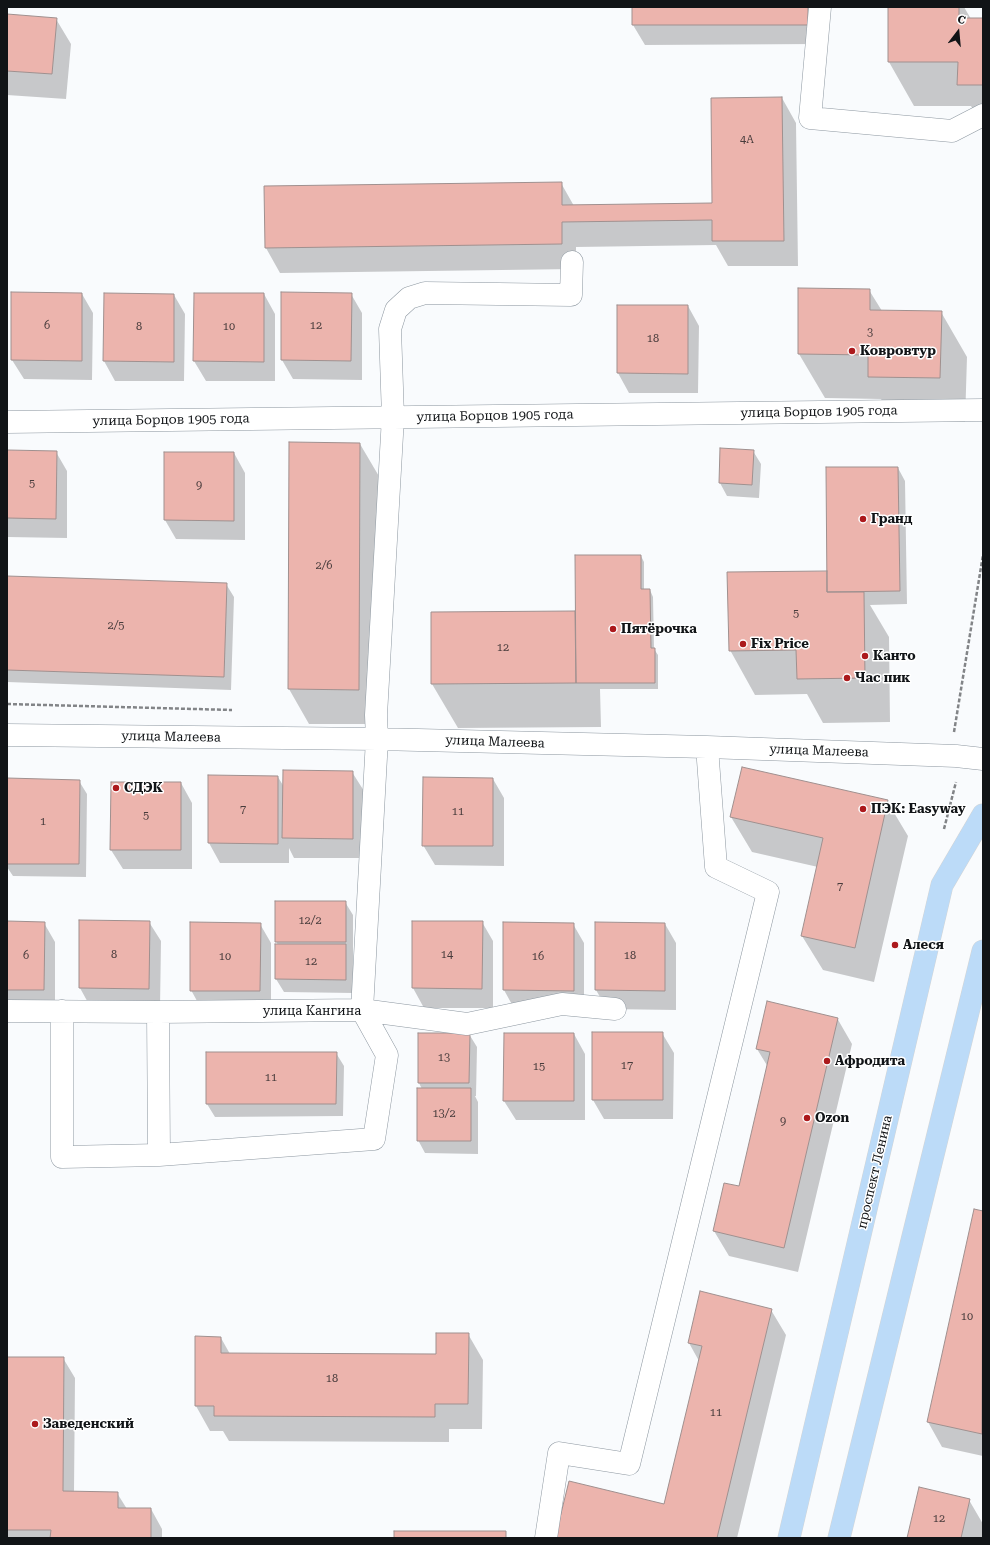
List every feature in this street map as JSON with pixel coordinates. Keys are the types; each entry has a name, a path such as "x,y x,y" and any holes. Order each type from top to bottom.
{"main road":[{"name":"проспект Ленина","path":"789,1538 942,885 983,815"},
{"path":"839,1538 983,951"}],"street":[{"path":"820,7 810,118 952,131 983,115"},
{"path":"62,1012 62,1157 159,1155 374,1139 387,1055 362,1010 377,739 376,715 393,417 390,329 396,310 409,298 424,293 571,294 572,262"},
{"name":"улица Борцов 1905 года","path":"7,422 983,410"},
{"name":"улица Малеева","path":"7,735 377,739 707,747 956,756 983,759"},
{"path":"546,1538 559,1453 629,1464 768,892 716,867 707,747"},
{"name":"улица Кангина","path":"7,1011 158,1012 362,1010 467,1024 562,1004 615,1009"},
{"path":"158,1012 159,1155"}],"path":[{"path":"954,733 983,555"},
{"path":"7,704 235,710"}],"building":[{"path":"632,7 808,7 808,25 632,25"},
{"path":"888,7 959,7 959,18 983,18 983,85 957,85 958,62 888,62"},
{"path":"7,14 57,18 52,74 7,71"},
{"path":"782,97 784,241 712,241 712,220 562,222 562,244 265,248 264,186 562,182 562,205 712,203 711,98"},
{"path":"798,288 870,289 870,310 942,311 940,378 868,377 868,355 798,354"},
{"path":"11,292 82,293 82,361 11,360"},
{"path":"281,292 352,293 351,361 281,360"},
{"path":"104,293 174,294 174,362 103,361"},
{"path":"194,293 264,293 264,362 193,361"},
{"path":"617,305 688,305 688,374 617,373"},
{"path":"289,442 360,443 359,690 288,689"},
{"path":"720,448 754,450 752,485 719,483"},
{"path":"7,450 57,451 56,519 7,518"},
{"path":"164,452 234,452 234,521 164,520"},
{"name":"Гранд","path":"826,467 898,467 900,591 827,592"},
{"name":"Пятёрочка","path":"575,555 641,555 641,589 650,589 651,648 655,648 655,683 576,683"},
{"path":"827,571 827,592 864,592 865,678 797,679 796,650 729,651 727,572"},
{"path":"7,576 227,583 224,677 7,670"},
{"path":"575,611 576,683 431,684 431,612"},
{"path":"742,767 888,800 855,948 801,936 823,838 730,817"},
{"path":"283,770 353,771 353,839 282,838"},
{"path":"208,775 278,776 278,844 208,843"},
{"path":"423,777 493,778 493,846 422,846"},
{"path":"7,778 80,780 79,864 7,864"},
{"path":"111,782 181,782 181,850 110,850"},
{"path":"275,901 346,901 346,942 275,942"},
{"path":"79,920 150,921 149,989 79,988"},
{"path":"7,921 45,922 44,990 7,990"},
{"path":"412,921 483,921 482,989 412,988"},
{"path":"190,922 261,923 260,991 190,991"},
{"path":"503,922 574,923 574,991 503,990"},
{"path":"595,922 665,923 665,991 595,990"},
{"path":"275,944 346,944 346,980 275,979"},
{"path":"767,1001 838,1018 784,1248 713,1231 724,1183 739,1186 770,1052 756,1049"},
{"path":"592,1032 663,1032 663,1100 592,1100"},
{"path":"418,1033 470,1033 469,1083 418,1083"},
{"path":"504,1033 574,1033 574,1101 503,1101"},
{"path":"206,1052 337,1052 336,1104 206,1104"},
{"path":"417,1088 471,1088 471,1141 417,1141"},
{"path":"974,1209 983,1211 982,1434 927,1422"},
{"path":"700,1291 772,1309 717,1538 555,1538 569,1481 664,1504 702,1346 688,1343"},
{"path":"436,1333 469,1333 468,1404 435,1404 435,1417 214,1416 214,1406 195,1406 195,1336 221,1337 221,1353 436,1354"},
{"name":"Заведенский","path":"7,1357 64,1357 63,1491 118,1492 118,1508 151,1508 151,1538 50,1538 51,1530 7,1530"},
{"path":"919,1487 970,1499 961,1538 907,1538"},
{"path":"394,1531 506,1531 506,1538 394,1538"}],"place":[{"name":"Ковровтур","path":"852,351"},
{"name":"Гранд","path":"863,519"},
{"name":"Пятёрочка","path":"613,629"},
{"name":"Fix Price","path":"743,644"},
{"name":"Канто","path":"865,656"},
{"name":"Час пик","path":"847,678"},
{"name":"СДЭК","path":"116,788"},
{"name":"ПЭК: Easyway","path":"863,809"},
{"name":"Алеся","path":"895,945"},
{"name":"Афродита","path":"827,1061"},
{"name":"Ozon","path":"807,1118"},
{"name":"Заведенский","path":"35,1424"}]}
